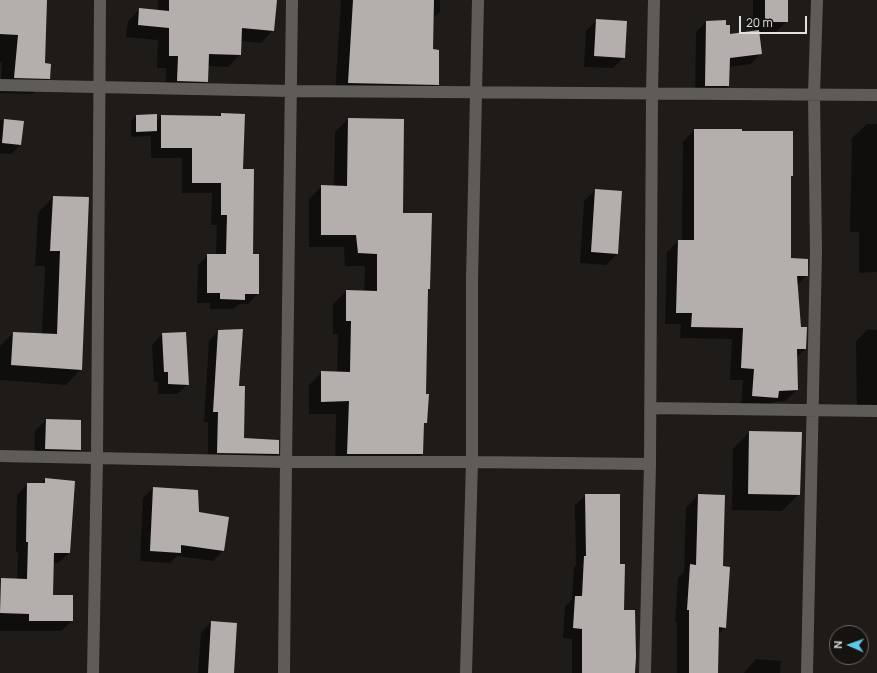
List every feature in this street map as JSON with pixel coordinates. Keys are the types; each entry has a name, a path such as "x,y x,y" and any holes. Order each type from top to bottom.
{"street":[{"path":"93,673 97,458 100,0"},
{"path":"284,673 292,0"},
{"path":"466,673 472,462 472,280 478,0"},
{"path":"645,673 650,464 654,0"},
{"path":"807,673 816,252 814,94 817,0"},
{"path":"0,85 291,91 877,95"},
{"path":"650,408 812,411 877,410"},
{"path":"0,456 286,462 650,464"}],"building":[{"path":"0,0 47,0 45,63 51,64 50,79 14,78 18,35 0,34"},
{"path":"169,0 277,0 274,31 242,28 241,55 209,54 208,82 177,81 178,56 169,56 169,28 138,25 139,8 169,11"},
{"path":"353,0 434,0 433,49 439,50 439,85 348,83"},
{"path":"765,0 788,0 788,22 765,22"},
{"path":"596,19 627,21 625,58 594,56"},
{"path":"726,20 726,25 730,25 730,34 759,30 762,54 730,58 729,86 705,86 706,21"},
{"path":"221,113 245,114 243,169 254,169 253,254 259,254 259,294 245,294 245,300 220,299 220,293 207,293 207,254 226,254 227,215 221,215 221,183 192,183 192,148 161,148 161,115 221,116"},
{"path":"157,114 157,131 136,132 136,115"},
{"path":"348,118 404,119 403,213 432,213 430,289 428,289 426,394 429,394 427,423 424,423 423,454 347,454 349,401 321,402 321,371 350,372 351,321 346,321 346,290 377,291 377,254 358,253 356,235 321,235 321,185 347,186"},
{"path":"4,119 24,121 21,145 2,143"},
{"path":"694,129 793,131 793,176 791,176 791,258 808,259 808,276 797,276 801,327 807,327 806,349 797,349 798,390 779,391 778,398 752,396 754,369 741,368 743,328 691,327 692,313 676,313 678,240 694,240"},
{"path":"595,189 622,191 618,254 591,252"},
{"path":"53,196 89,197 82,370 11,365 13,332 57,334 60,251 50,251"},
{"path":"243,329 239,386 245,386 244,438 279,440 279,454 217,453 218,412 213,412 218,330"},
{"path":"186,332 189,385 168,384 168,372 164,372 162,333"},
{"path":"46,419 81,420 81,450 45,449"},
{"path":"749,431 802,432 800,495 748,494"},
{"path":"45,478 75,481 70,553 54,553 53,595 73,595 73,621 29,621 29,614 0,613 1,578 27,579 27,483 45,483"},
{"path":"153,487 198,490 199,512 229,517 224,551 181,545 181,553 150,551"},
{"path":"585,494 620,494 620,564 625,564 624,610 635,610 635,673 582,673 582,629 573,628 575,596 582,596 584,556 586,556"},
{"path":"698,494 725,495 723,566 730,567 726,628 719,627 718,673 689,673 689,610 687,610 690,564 696,565"},
{"path":"211,621 237,623 234,673 208,673"}]}
